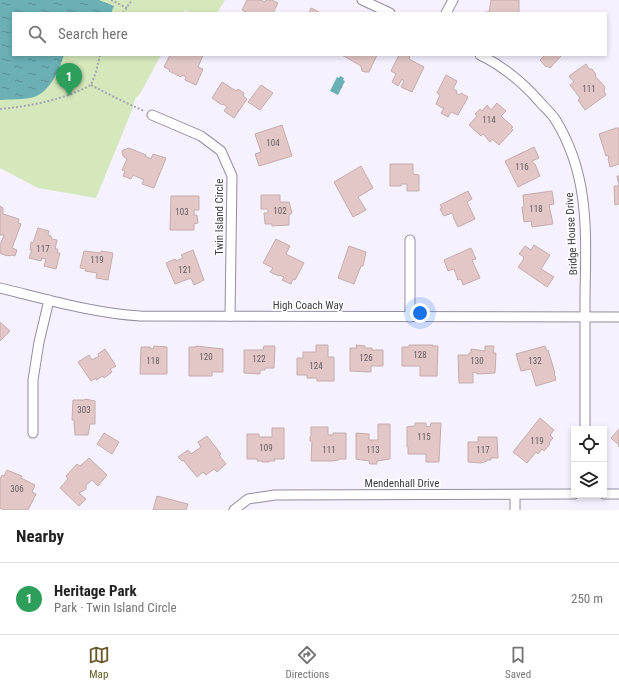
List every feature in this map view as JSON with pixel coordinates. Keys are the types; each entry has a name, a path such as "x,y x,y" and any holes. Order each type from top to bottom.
{"street":[{"path":"362,0 388,12"},
{"path":"446,12 452,0"},
{"name":"Bridge House Drive","path":"482,56 524,84 554,118 570,147 578,171 582,192 584,218 585,426"},
{"name":"Twin Island Circle","path":"152,115 200,136 221,151 232,176 230,316"},
{"path":"410,240 410,317"},
{"name":"High Coach Way","path":"0,288 114,314 140,316 619,317"},
{"path":"33,433 33,380 39,342 49,300"},
{"name":"Mendenhall Drive","path":"234,510 248,499 275,496 571,494"},
{"path":"607,494 619,494"},
{"path":"515,495 516,510"}],"path":[{"path":"110,0 126,8"},
{"path":"124,12 132,0"},
{"path":"0,109 46,103 77,92 91,85 100,56"},
{"path":"91,85 152,115"}],"green space":[{"path":"0,0 225,0 218,12 189,12 185,10 184,12 12,12 12,56 160,56 141,92 135,99 132,110 96,198 38,188 0,168"}],"water":[{"path":"0,0 99,0 114,6 111,12 12,12 12,56 64,56 54,79 40,94 26,99 0,100"},
{"path":"340,76 344,78 343,80 345,81 338,95 330,91 337,77 339,78"}],"building":[{"path":"247,0 261,0 265,2 266,0 272,0 278,3 274,12 246,12 242,10"},
{"path":"491,0 519,0 519,12 489,12"},
{"path":"311,8 319,12 309,12"},
{"path":"170,56 203,56 198,67 203,69 196,85 185,80 186,77 182,75 181,77 164,67"},
{"path":"344,56 377,56 369,72 362,71 361,66"},
{"path":"398,56 408,56 410,57 409,59 424,67 412,92 401,87 404,81 402,79 398,86 392,82 396,74 391,71"},
{"path":"544,56 561,56 550,68 547,66 546,67 540,60"},
{"path":"586,64 589,69 592,69 596,75 595,76 605,87 604,91 606,95 585,110 578,100 580,98 570,85 574,82 569,76"},
{"path":"446,75 457,81 453,89 457,91 456,93 460,95 461,93 468,97 458,115 451,112 448,117 441,113 444,108 436,104 440,95 437,93"},
{"path":"222,82 236,91 238,89 244,93 243,96 247,99 234,118 224,111 227,107 212,98"},
{"path":"261,85 273,93 260,110 248,102"},
{"path":"497,103 506,111 501,116 513,127 511,128 513,130 499,145 492,139 490,142 483,134 481,136 469,125 477,116 475,114 480,109 482,111 487,105 491,110"},
{"path":"282,125 292,156 259,166 255,154 261,152 255,134"},
{"path":"619,128 619,164 610,167 608,155 606,156 599,134"},
{"path":"534,147 539,158 532,161 535,164 540,176 518,187 505,161"},
{"path":"129,148 146,155 145,156 151,159 153,154 166,158 154,188 142,184 144,180 133,175 131,179 123,176 125,171 122,170 127,159 123,156 122,152 123,150"},
{"path":"390,164 413,164 413,174 419,175 419,191 407,191 407,184 401,184 401,186 390,186"},
{"path":"361,166 373,188 358,197 366,210 353,217 334,182"},
{"path":"614,186 619,186 619,204 615,205"},
{"path":"468,191 472,199 467,202 475,219 458,227 452,213 444,216 440,209 442,208 440,205"},
{"path":"552,191 554,204 549,205 553,224 532,227 531,221 524,222 522,207 524,207 523,195"},
{"path":"261,195 280,195 280,202 289,202 292,213 289,215 289,225 272,226 272,224 265,224 264,213 268,213 268,209 261,209"},
{"path":"171,196 199,196 199,210 194,210 194,215 197,215 198,223 194,224 194,230 170,230"},
{"path":"0,206 3,208 3,214 19,219 18,223 21,224 12,248 17,250 15,256 7,256 0,253 0,245 4,235 0,235"},
{"path":"38,228 49,231 48,235 51,236 52,239 57,240 55,249 58,249 57,253 60,253 56,269 44,266 46,259 42,258 41,261 29,258 32,250 30,250 31,242 33,243"},
{"path":"276,239 290,246 286,254 304,263 295,280 293,279 291,284 282,280 284,277 270,272 273,268 263,263"},
{"path":"534,245 550,255 541,269 554,277 547,287 518,267 524,259 524,257 519,254 525,246 531,250"},
{"path":"349,246 366,252 363,266 361,266 354,284 338,278"},
{"path":"471,248 476,259 472,260 480,278 463,285 461,279 458,280 454,269 448,271 444,260"},
{"path":"193,250 204,280 194,285 191,278 175,284 166,263 175,259 176,261 183,258 181,255"},
{"path":"84,251 113,253 108,280 96,278 97,273 85,271 86,269 80,268"},
{"path":"0,322 10,331 0,341"},
{"path":"316,345 328,345 328,357 334,357 334,381 317,381 317,378 307,378 307,375 297,375 297,358 303,358 303,352 316,352"},
{"path":"356,345 365,346 365,348 372,348 372,350 383,350 383,366 371,366 371,372 350,371 350,348 357,348"},
{"path":"409,345 438,346 437,376 420,376 420,366 402,366 402,347 409,347"},
{"path":"154,346 167,347 167,374 140,374 141,347 150,347 153,349"},
{"path":"196,346 223,349 223,372 212,372 212,376 189,376 189,347"},
{"path":"264,346 275,346 274,368 265,368 265,370 260,370 260,374 244,373 244,350 263,350"},
{"path":"485,346 494,346 493,353 496,353 495,373 477,374 473,372 473,383 459,383 458,355 469,355 469,353 471,353 471,349 485,351"},
{"path":"545,346 547,351 548,350 556,380 536,386 531,369 521,371 516,354"},
{"path":"105,349 116,366 110,369 112,372 104,378 103,376 91,381 78,362 89,355 92,360 99,356 98,354"},
{"path":"85,399 95,401 95,424 90,424 88,435 75,435 74,420 72,420 73,400"},
{"path":"540,418 554,430 550,435 553,438 544,451 542,449 538,454 536,452 527,463 513,452"},
{"path":"415,423 426,423 426,426 430,427 431,423 441,423 439,462 426,462 426,454 408,454 407,427 415,426"},
{"path":"378,424 390,424 390,459 377,461 377,464 370,464 369,461 356,459 356,433 369,434 369,440 378,440"},
{"path":"311,427 328,427 328,435 333,435 333,433 346,433 346,459 311,461"},
{"path":"272,428 284,428 284,459 274,459 275,461 262,462 263,461 257,461 257,459 247,459 247,434 259,434 259,437 272,437"},
{"path":"619,429 619,445 611,438"},
{"path":"104,433 119,442 112,454 97,444"},
{"path":"207,436 221,454 219,455 226,464 217,472 214,469 206,475 203,472 197,477 183,460 182,461 178,457 188,450 191,454 201,447 198,442"},
{"path":"478,437 497,437 498,458 491,458 491,460 481,463 468,462 468,442 478,442"},
{"path":"89,458 107,475 98,486 92,480 86,485 86,489 79,493 86,499 79,506 60,488 68,479 66,476 77,464 80,466"},
{"path":"7,470 22,476 21,478 35,485 32,492 36,494 28,510 4,510 0,508 0,479 2,475 4,476"},
{"path":"157,496 188,504 186,510 153,510"}],"place":[{"name":"Heritage Park","path":"69,96"}]}
